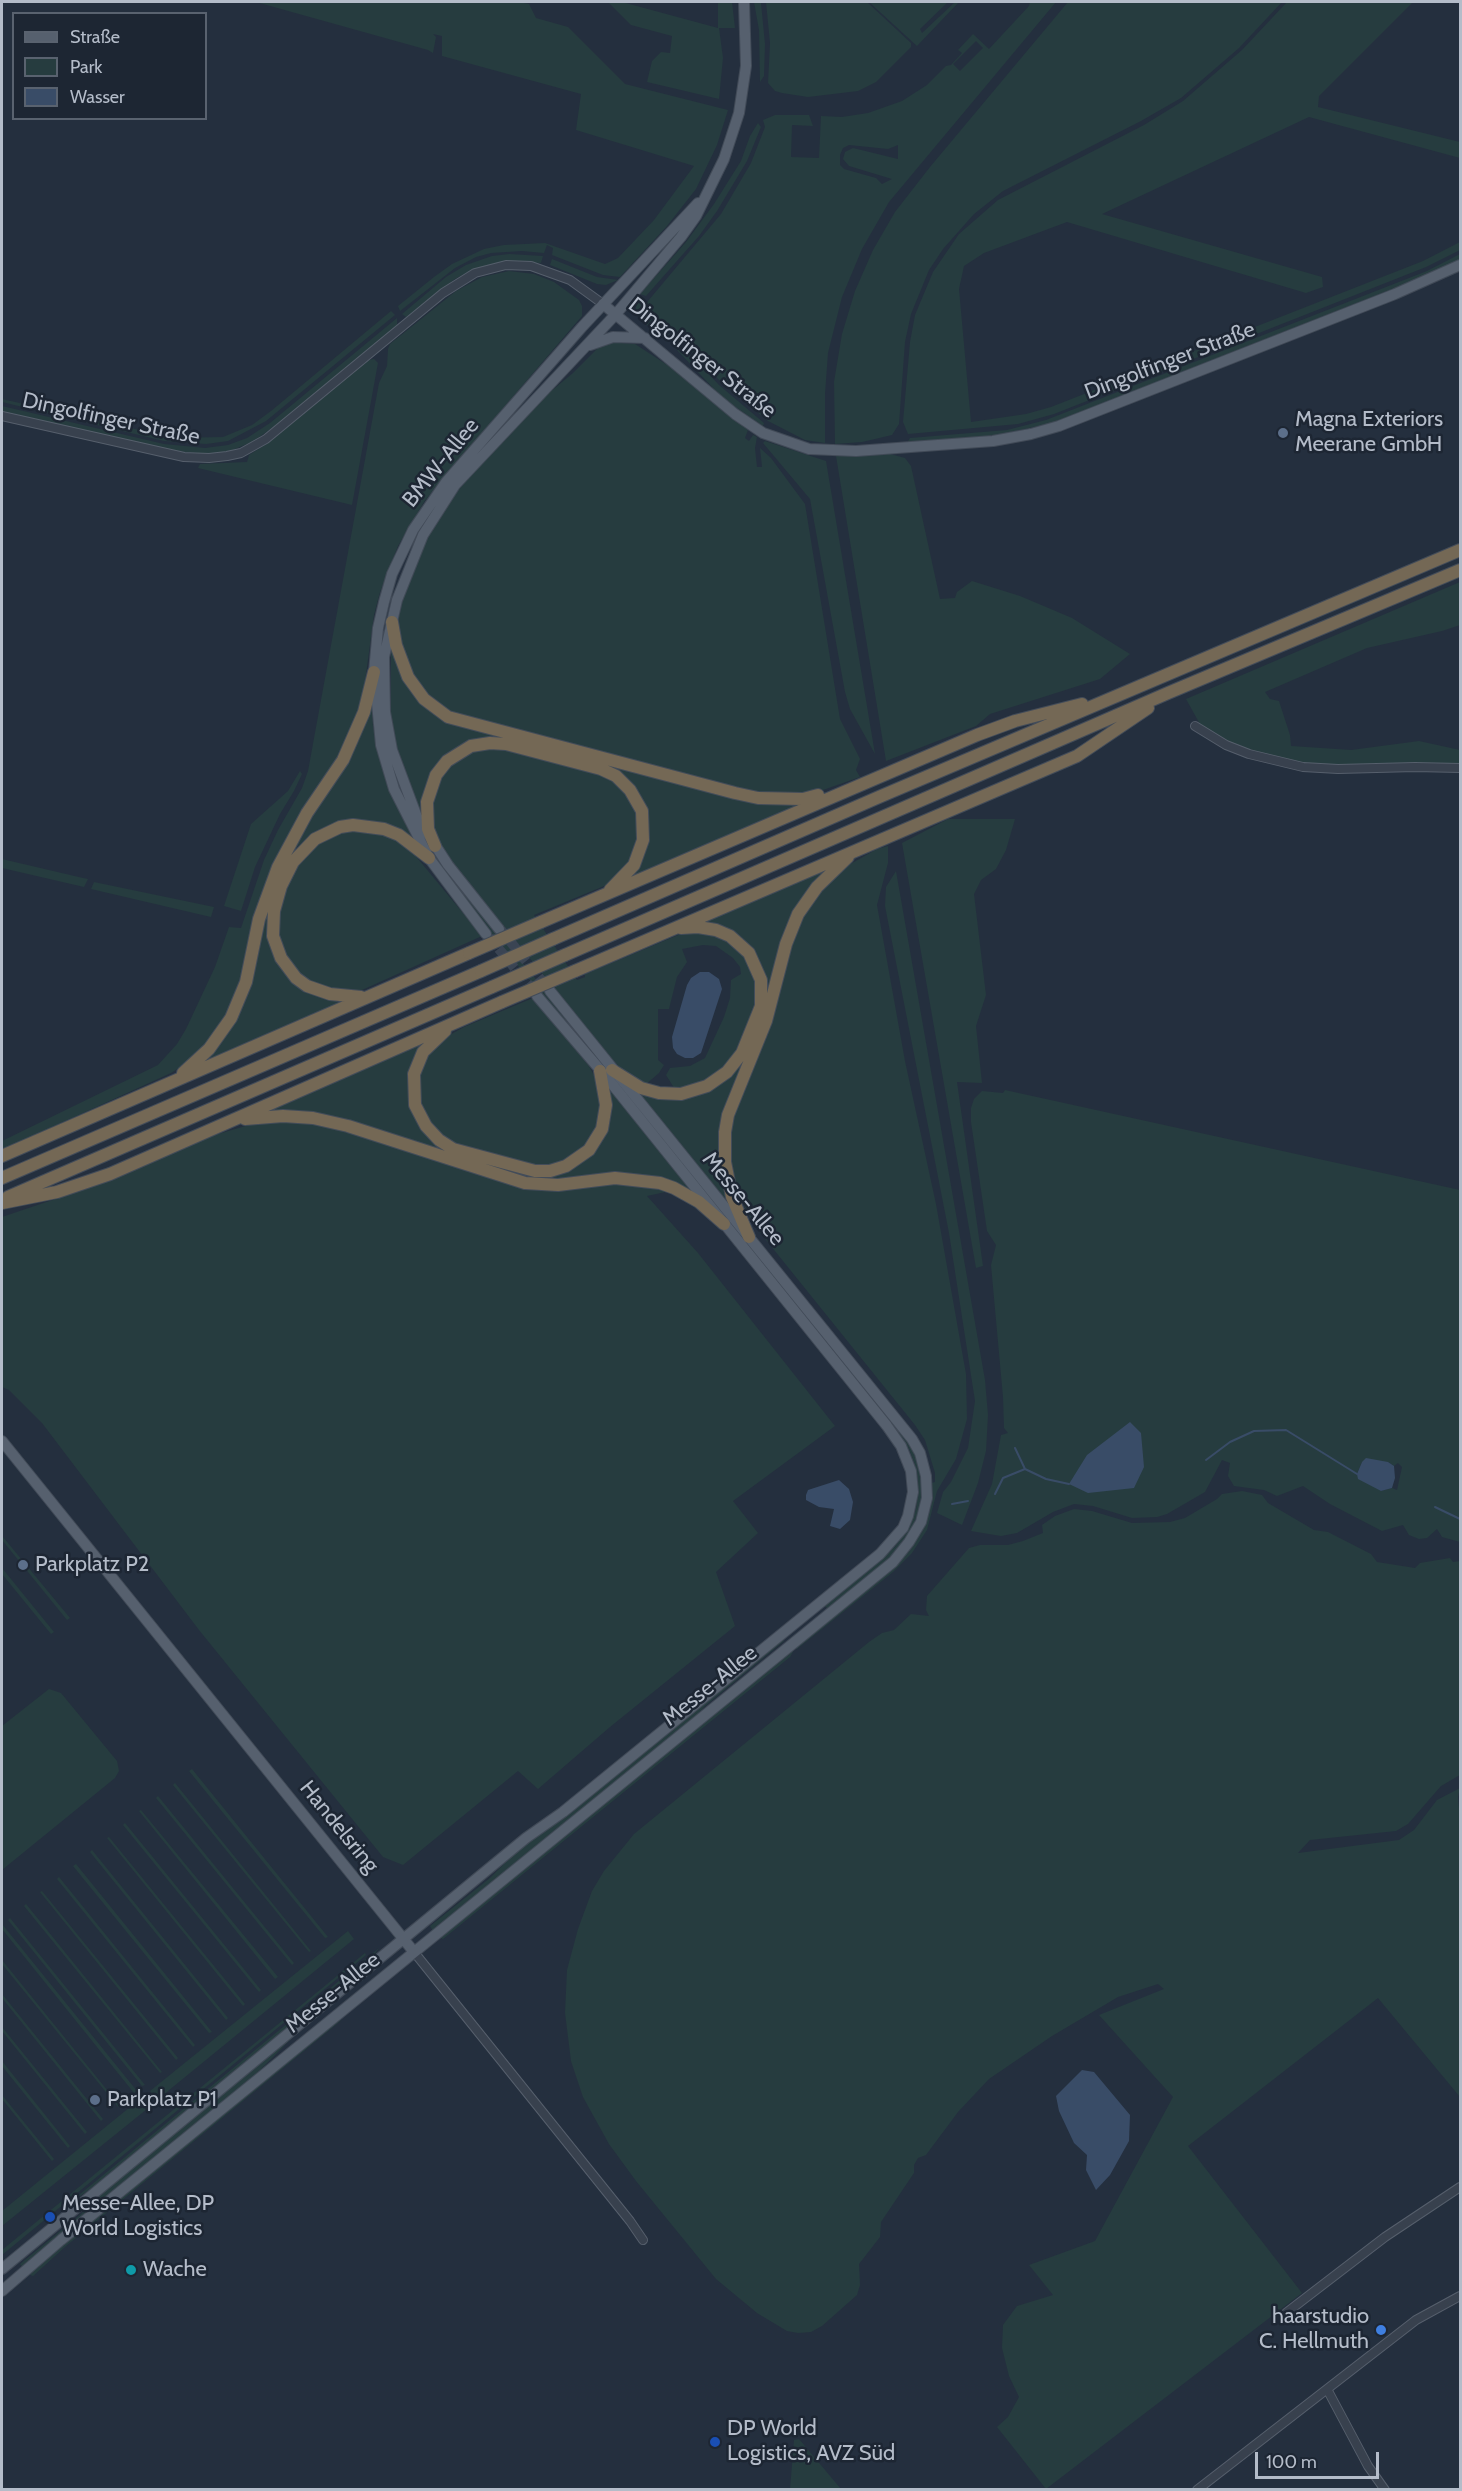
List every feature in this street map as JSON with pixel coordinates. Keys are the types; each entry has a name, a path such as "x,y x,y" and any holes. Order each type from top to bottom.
{"highway":[{"path":"2,1178 879,797 1461,550"},
{"path":"2,1201 1168,693 1386,599 1461,570"},
{"path":"392,622 396,645 408,678 424,699 448,717 758,798 803,799 851,787"},
{"path":"176,1080 209,1049 231,1018 246,982 259,919 278,867 307,813 343,760 364,712 374,672"},
{"path":"2,1201 57,1192 110,1174 575,970 1077,756 1168,693"},
{"path":"2,1156 851,787 1015,721 1112,697"},
{"path":"435,846 428,829 427,802 436,775 447,761 471,746 490,743 506,744 601,769 616,776 630,790 642,811 644,825 643,840 634,865 608,893"},
{"path":"368,996 356,998 318,991 307,986 290,970 281,958 273,936 274,911 281,886 292,862 303,849 315,839 340,827 369,825 384,828 399,835 429,858"},
{"path":"749,1237 732,1197 725,1162 725,1132 728,1115 766,1021 786,944 798,914 828,874 861,847"},
{"path":"463,1019 437,1037 423,1052 415,1068 413,1083 415,1106 426,1126 439,1140 453,1149 535,1171 550,1171 566,1166 589,1150 602,1129 606,1105 606,1070 627,1082 659,1093 681,1094 707,1086 727,1072 742,1053 761,1006 761,980 749,953 730,936 716,930 698,927 668,930"},
{"path":"235,1120 283,1116 313,1118 348,1126 525,1183 558,1185 615,1178 660,1183 699,1202 724,1224"}],"main road":[{"name":"BMW-Allee","path":"435,846 417,817 390,741 385,712 384,657 403,581 438,508 455,485 616,314 681,237 708,192 731,140 741,106 746,66 744,2"},
{"name":"BMW-Allee","path":"429,858 394,789 381,745 374,672 375,651 392,574 413,530 446,482 603,304 708,192"},
{"name":"Dingolfinger Straße","path":"603,304 745,421 770,436 809,449 856,451 993,441 1040,431 1395,294 1461,265"},
{"path":"582,350 613,337 645,338"},
{"path":"435,846 499,929"},
{"path":"429,858 486,934"},
{"name":"Messe-Allee","path":"2,2269 403,1939 880,1554 891,1544 908,1516 913,1479 901,1446 724,1224 606,1070 550,991"},
{"name":"Messe-Allee","path":"3,2290 61,2240 893,1562 921,1522 927,1498 926,1476 920,1453 912,1439 749,1237 606,1070 537,996"},
{"name":"Handelsring","path":"2,1441 414,1952"}],"street":[{"name":"Dingolfinger Straße","path":"2,416 184,457 227,456 241,453 266,439 443,293 475,273 507,265 544,269 570,280 603,304"},
{"path":"1195,726 1226,745 1249,754 1303,767 1461,768"},
{"name":"Handelsring","path":"414,1952 643,2240"},
{"path":"1286,2313 1385,2237 1461,2187"},
{"path":"1197,2490 1416,2320 1460,2296"},
{"path":"1327,2389 1368,2466 1385,2490"}],"green space":[{"path":"256,2 519,2 529,4 536,18 568,27 625,84 728,110 717,145 696,189 667,226 620,277 603,275 552,255 553,248 547,245 544,253 522,251 491,253 476,257 455,268 400,311 398,306 434,277 452,264 484,249 504,245 545,243 605,264 618,258 654,220 694,166 576,130 581,94 442,56 442,36 433,34 436,37 433,53"},
{"path":"608,2 622,2 718,28 718,2 732,2 735,28 719,28 723,58 719,99 647,82 652,61 661,52 670,53 672,36 631,25"},
{"path":"754,2 761,3 765,44 764,76 760,82 759,30"},
{"path":"766,2 867,2 911,43 911,47 876,82 858,91 808,97 775,91 768,83 770,43"},
{"path":"869,2 948,2 920,29 922,33 955,2 959,2 917,46"},
{"path":"1030,2 1056,2 889,202 862,249 842,297 828,353 825,443 805,440 768,421 721,382 680,340 685,335 679,330 674,335 648,313 646,307 648,301 721,214 751,163 765,127 763,120 775,115 809,115 813,126 792,125 791,157 819,158 821,116 842,117 868,113 902,101 927,85 946,66 951,65 962,53 958,50 973,34 989,49 1029,6","holes":["976,41 983,48 960,71 953,64","849,145 888,149 898,145 898,159 853,148 845,152 843,159 849,166 892,179 882,184 876,178 844,169 840,165 840,155 843,148"]},
{"path":"1068,2 1282,2 1239,48 1181,98 1141,121 1003,191 974,214 943,249 929,270 911,314 905,342 899,424 892,435 862,442 835,444 834,382 842,334 855,291 873,250 895,212 930,167"},
{"path":"1287,2 1413,2 1319,96 1318,107 1460,142 1460,158 1309,117 1102,214 1322,277 1323,287 1306,293 1067,222 984,253 964,266 959,289 971,422 1026,414 1051,407 1423,261 1460,242 1460,250 1426,267 1054,414 1018,424 908,434 903,422 910,342 915,315 933,272 959,234 998,200 1144,125 1183,101 1242,50"},
{"path":"758,123 761,127 747,161 717,211 699,236 646,296 640,294 686,242 714,204 741,161 750,136"},
{"path":"509,254 543,256 541,263 508,261 474,269 455,279 408,316 402,314 446,277 466,265 492,256"},
{"path":"1460,254 1460,259 1428,275 1052,423 998,435 907,443 910,438 1007,430 1046,420 1427,271"},
{"path":"552,259 597,277 618,280 606,285 597,284 550,265"},
{"path":"509,271 534,274 554,282 579,300 582,306 582,316 439,483 424,502 398,546 380,592 374,615 362,704 347,744 304,811 243,979 219,1030 191,1060 171,1073 2,1150 2,1141 158,1065 177,1044 186,1029 215,967 229,927 241,928 264,860 302,788 308,771 379,383 387,366 390,344 456,291 482,277"},
{"path":"637,299 643,305 646,315 672,337 667,342 639,318 636,308"},
{"path":"391,311 395,315 266,421 228,441 206,444 164,441 2,402 2,399 175,438 223,437 252,425 271,411"},
{"path":"397,318 397,326 275,426 252,442 230,451 210,454 172,451 2,411 2,406 164,444 205,448 228,445 247,438 270,423"},
{"path":"608,342 635,344 672,368 748,430 745,438 749,441 753,435 757,437 755,448 757,467 762,467 760,448 771,458 805,504 840,719 860,759 856,770 860,777 807,793 757,794 450,714 418,687 398,634 398,621 403,596 426,540 453,497 469,477 544,397 600,346"},
{"path":"678,342 719,385 764,423 763,426 716,391 674,347"},
{"path":"374,359 378,363 352,505 198,468 200,464 247,462 249,455 271,441 369,360"},
{"path":"765,441 826,461 875,754 850,709 845,692 810,499 763,443"},
{"path":"890,454 905,458 911,466 940,599 955,598 957,592 972,581 1020,596 1072,618 1130,654 1100,679 990,714 976,726 886,761 836,456"},
{"path":"1460,582 1460,625 1367,648 1265,692 1270,699 1279,701 1290,735 1291,746 1351,750 1419,741 1460,750 1460,764 1340,767 1303,765 1272,759 1234,745 1201,726 1186,699"},
{"path":"391,642 403,678 464,726 805,803 625,881 647,832 625,780 508,740 450,754 421,817 395,744 391,717"},
{"path":"372,705 373,726 386,782 411,836 409,838 387,825 362,821 317,831 296,848 292,855 289,854 351,754"},
{"path":"491,746 595,771 614,779 635,805 640,835 631,861 609,884 534,915 577,980 585,977 585,974 683,933 701,932 724,938 743,953 755,973 758,999 740,1049 714,1079 676,1091 666,1075 670,1068 690,1066 705,1058 724,1017 730,998 731,980 741,974 740,967 733,958 716,946 703,945 682,949 687,962 677,977 669,1009 658,1009 658,1060 664,1065 659,1073 645,1085 626,1074 609,1056 439,846 432,826 434,787 458,757"},
{"path":"300,771 302,774 255,867 241,911 224,906 251,824 288,791"},
{"path":"948,819 1015,819 1006,850 996,869 981,880 974,894 986,995 976,1026 982,1083 957,1082 983,1266 976,1268 902,843"},
{"path":"363,829 396,839 414,854 482,936 362,990 334,991 308,982 289,964 279,939 279,905 295,865 313,845 337,832"},
{"path":"888,846 888,863 877,905 905,1061 936,1204 966,1374 967,1419 956,1459 937,1491 927,1530 912,1553 893,1572 797,1649 795,1647 901,1560 910,1550 920,1533 931,1483 935,1482 935,1473 925,1440 915,1425 754,1225 738,1193 732,1171 731,1132 734,1115 770,1026 792,944 805,913 818,893 847,866 877,849"},
{"path":"2,859 88,879 84,887 2,868"},
{"path":"441,862 898,1426 912,1448 921,1471 922,1493 919,1511 911,1530 887,1561 829,1609 824,1606 895,1547 908,1528 916,1509 918,1492 917,1471 909,1449 887,1418 462,897 438,865"},
{"path":"833,863 809,892 724,1119 734,1211 632,1087 640,1091 717,1085 763,1009 751,952 698,924"},
{"path":"896,871 985,1380 988,1415 986,1451 978,1483 962,1525 937,1513 943,1492 951,1482 968,1448 975,1401 949,1233 885,906 886,887"},
{"path":"94,882 214,907 211,917 91,889"},
{"path":"266,916 268,916 276,959 337,1000 338,1004 201,1064 221,1042 237,1019 249,989"},
{"path":"533,998 589,1066 598,1083 603,1107 594,1137 565,1164 537,1168 450,1142 431,1126 419,1103 418,1077 430,1051 439,1041 464,1027"},
{"path":"425,1041 411,1071 429,1137 533,1175 585,1159 608,1092 612,1090 695,1193 675,1185 532,1180 282,1112 263,1111"},
{"path":"1005,1090 1460,1190 1460,1542 1442,1537 1437,1529 1427,1538 1419,1539 1409,1535 1403,1525 1382,1531 1330,1504 1303,1486 1277,1496 1264,1490 1234,1486 1228,1476 1230,1463 1222,1460 1205,1492 1167,1514 1157,1517 1132,1518 1093,1506 1074,1504 1053,1512 1017,1533 1001,1536 971,1531 992,1484 1001,1435 1008,1433 1004,1428 991,1265 996,1245 987,1231 971,1122 971,1108 974,1099 982,1091 1003,1093","holes":["1362,1462 1388,1462 1394,1466 1398,1463 1402,1467 1397,1490 1392,1488 1381,1491 1357,1474"]},
{"path":"283,1121 311,1122 339,1128 514,1184 634,1182 670,1191 647,1196 698,1253 835,1426 733,1501 758,1533 716,1572 735,1626 610,1727 538,1789 518,1771 403,1865 383,1857 199,1630 42,1423 9,1390 2,1387 2,1217 97,1185 215,1135 252,1124"},
{"path":"1242,1491 1262,1495 1268,1503 1314,1530 1328,1532 1371,1554 1377,1562 1415,1568 1420,1563 1450,1558 1453,1562 1460,1561 1460,1775 1441,1786 1408,1824 1396,1831 1310,1840 1298,1853 1399,1840 1414,1830 1437,1800 1460,1788 1458,1797 1460,1818 1460,2097 1378,1998 1188,2146 1302,2293 1046,2489 997,2427 1008,2417 1019,2397 1009,2376 1002,2348 1003,2325 1017,2306 1053,2295 1029,2265 1095,2241 1173,2097 1099,2015 1164,1989 1158,1984 1118,1997 1052,2036 989,2079 958,2112 926,2155 918,2158 914,2165 914,2173 881,2222 880,2237 859,2264 860,2285 857,2295 822,2326 811,2332 798,2333 787,2331 757,2313 716,2279 636,2181 609,2144 583,2097 571,2061 565,2013 567,1970 578,1929 592,1891 604,1871 634,1834 869,1642 882,1633 894,1630 911,1614 929,1616 926,1610 927,1596 969,1548 980,1545 1008,1545 1023,1541 1043,1533 1042,1525 1055,1516 1074,1509 1092,1511 1132,1523 1170,1522 1185,1518 1222,1494"},
{"path":"3,1537 70,1618 67,1620 2,1540"},
{"path":"2,1568 54,1632 51,1634 2,1574"},
{"path":"782,1639 784,1641 705,1706 692,1721 433,1931 430,1926 490,1878 519,1849"},
{"path":"791,1650 793,1652 790,1657 443,1939 439,1937"},
{"path":"49,1689 61,1693 117,1761 119,1771 115,1778 2,1870 2,1726"},
{"path":"192,1769 328,1937 325,1938 189,1771"},
{"path":"175,1783 311,1951 309,1952 173,1785"},
{"path":"158,1796 294,1963 292,1965 156,1798"},
{"path":"141,1810 278,1977 275,1979 139,1811"},
{"path":"125,1823 261,1990 259,1992 123,1825"},
{"path":"109,1837 245,2004 243,2006 107,1838"},
{"path":"92,1850 228,2018 226,2020 90,1852"},
{"path":"76,1864 212,2032 209,2033 73,1866"},
{"path":"59,1877 195,2045 193,2047 57,1879"},
{"path":"42,1891 178,2058 176,2060 40,1892"},
{"path":"26,1904 162,2072 160,2073 24,1906"},
{"path":"10,1918 145,2085 142,2086 8,1920"},
{"path":"2,1924 137,2091 134,2093 2,1929"},
{"path":"348,1931 354,1939 157,2100 150,2091"},
{"path":"379,1948 370,1960 106,2179 68,2204"},
{"path":"365,1953 366,1955 2,2255 2,2250"},
{"path":"390,1954 391,1956 300,2030 251,2079 23,2268 20,2264 81,2214 107,2188"},
{"path":"2,1960 120,2106 118,2107 2,1964"},
{"path":"2,1994 103,2119 101,2121 2,1998"},
{"path":"343,2019 66,2246 33,2276 28,2274 323,2031"},
{"path":"2,2027 87,2132 85,2134 2,2031"},
{"path":"2,2061 70,2146 68,2148 2,2066"},
{"path":"2,2095 54,2159 52,2161 2,2099"},
{"path":"140,2099 147,2109 2,2226 2,2211"},
{"path":"799,2439 841,2489 790,2489 794,2440"}],"water":[{"path":"700,972 709,972 719,979 722,989 701,1053 693,1058 685,1058 677,1054 673,1048 672,1037 687,985 691,978"},
{"path":"1130,1422 1141,1433 1144,1467 1134,1488 1088,1493 1069,1484 1087,1455"},
{"path":"1366,1458 1388,1462 1394,1466 1395,1478 1392,1488 1381,1491 1358,1479 1357,1474"},
{"path":"839,1480 849,1489 853,1502 850,1520 840,1529 830,1526 834,1509 819,1507 806,1500 808,1490"},
{"path":"1082,2070 1094,2072 1130,2115 1129,2141 1110,2175 1096,2190 1086,2170 1087,2155 1074,2143 1059,2111 1056,2096"}],"waterway":[{"path":"1206,1460 1230,1442 1254,1431 1286,1430 1357,1474"},
{"path":"1015,1448 1025,1469"},
{"path":"995,1494 1003,1478 1025,1469 1046,1479 1069,1484"},
{"path":"952,1504 968,1501"},
{"path":"1435,1507 1460,1519"}],"tunnel":[{"path":"501,930 550,991"},
{"path":"489,937 536,994"}],"place":[{"name":"Magna Exteriors Meerane GmbH","path":"1283,433"},
{"name":"Parkplatz P2","path":"23,1565"},
{"name":"Parkplatz P1","path":"95,2100"},
{"name":"Messe-Allee, DP World Logistics","path":"50,2217"},
{"name":"Wache","path":"131,2270"},
{"name":"haarstudio C. Hellmuth","path":"1381,2330"},
{"name":"DP World Logistics, AVZ Süd","path":"715,2442"}]}
